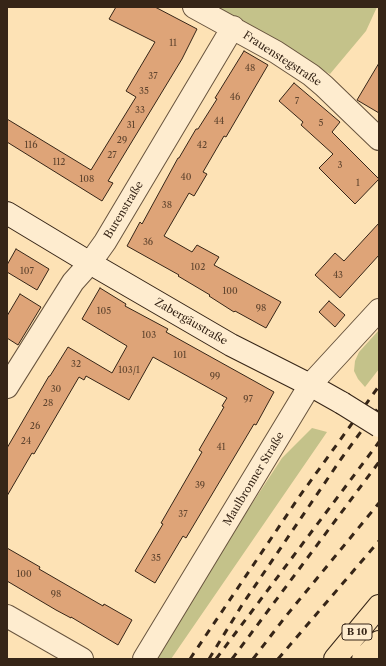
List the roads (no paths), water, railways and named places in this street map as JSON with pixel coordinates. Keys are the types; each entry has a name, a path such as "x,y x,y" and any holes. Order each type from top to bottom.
{"highway":[{"name":"B 10","path":"335,659 379,606"},
{"path":"363,659 379,642"}],"street":[{"name":"Frauenstegstraße","path":"194,7 233,27 276,52 311,75 379,139"},
{"name":"Burenstraße","path":"7,387 73,282 90,263 105,242 233,27"},
{"name":"Zabergäustraße","path":"7,213 231,345 310,385 379,426"},
{"name":"Maulbronner Straße","path":"144,659 310,385 379,310"},
{"path":"7,616 82,659"}],"railway":[{"path":"190,659 299,497 379,386"},
{"path":"209,659 242,605 341,459 379,407"},
{"path":"216,659 379,442"},
{"path":"232,659 379,462"},
{"path":"253,659 286,616 379,503"},
{"path":"278,659 379,541"}]}
